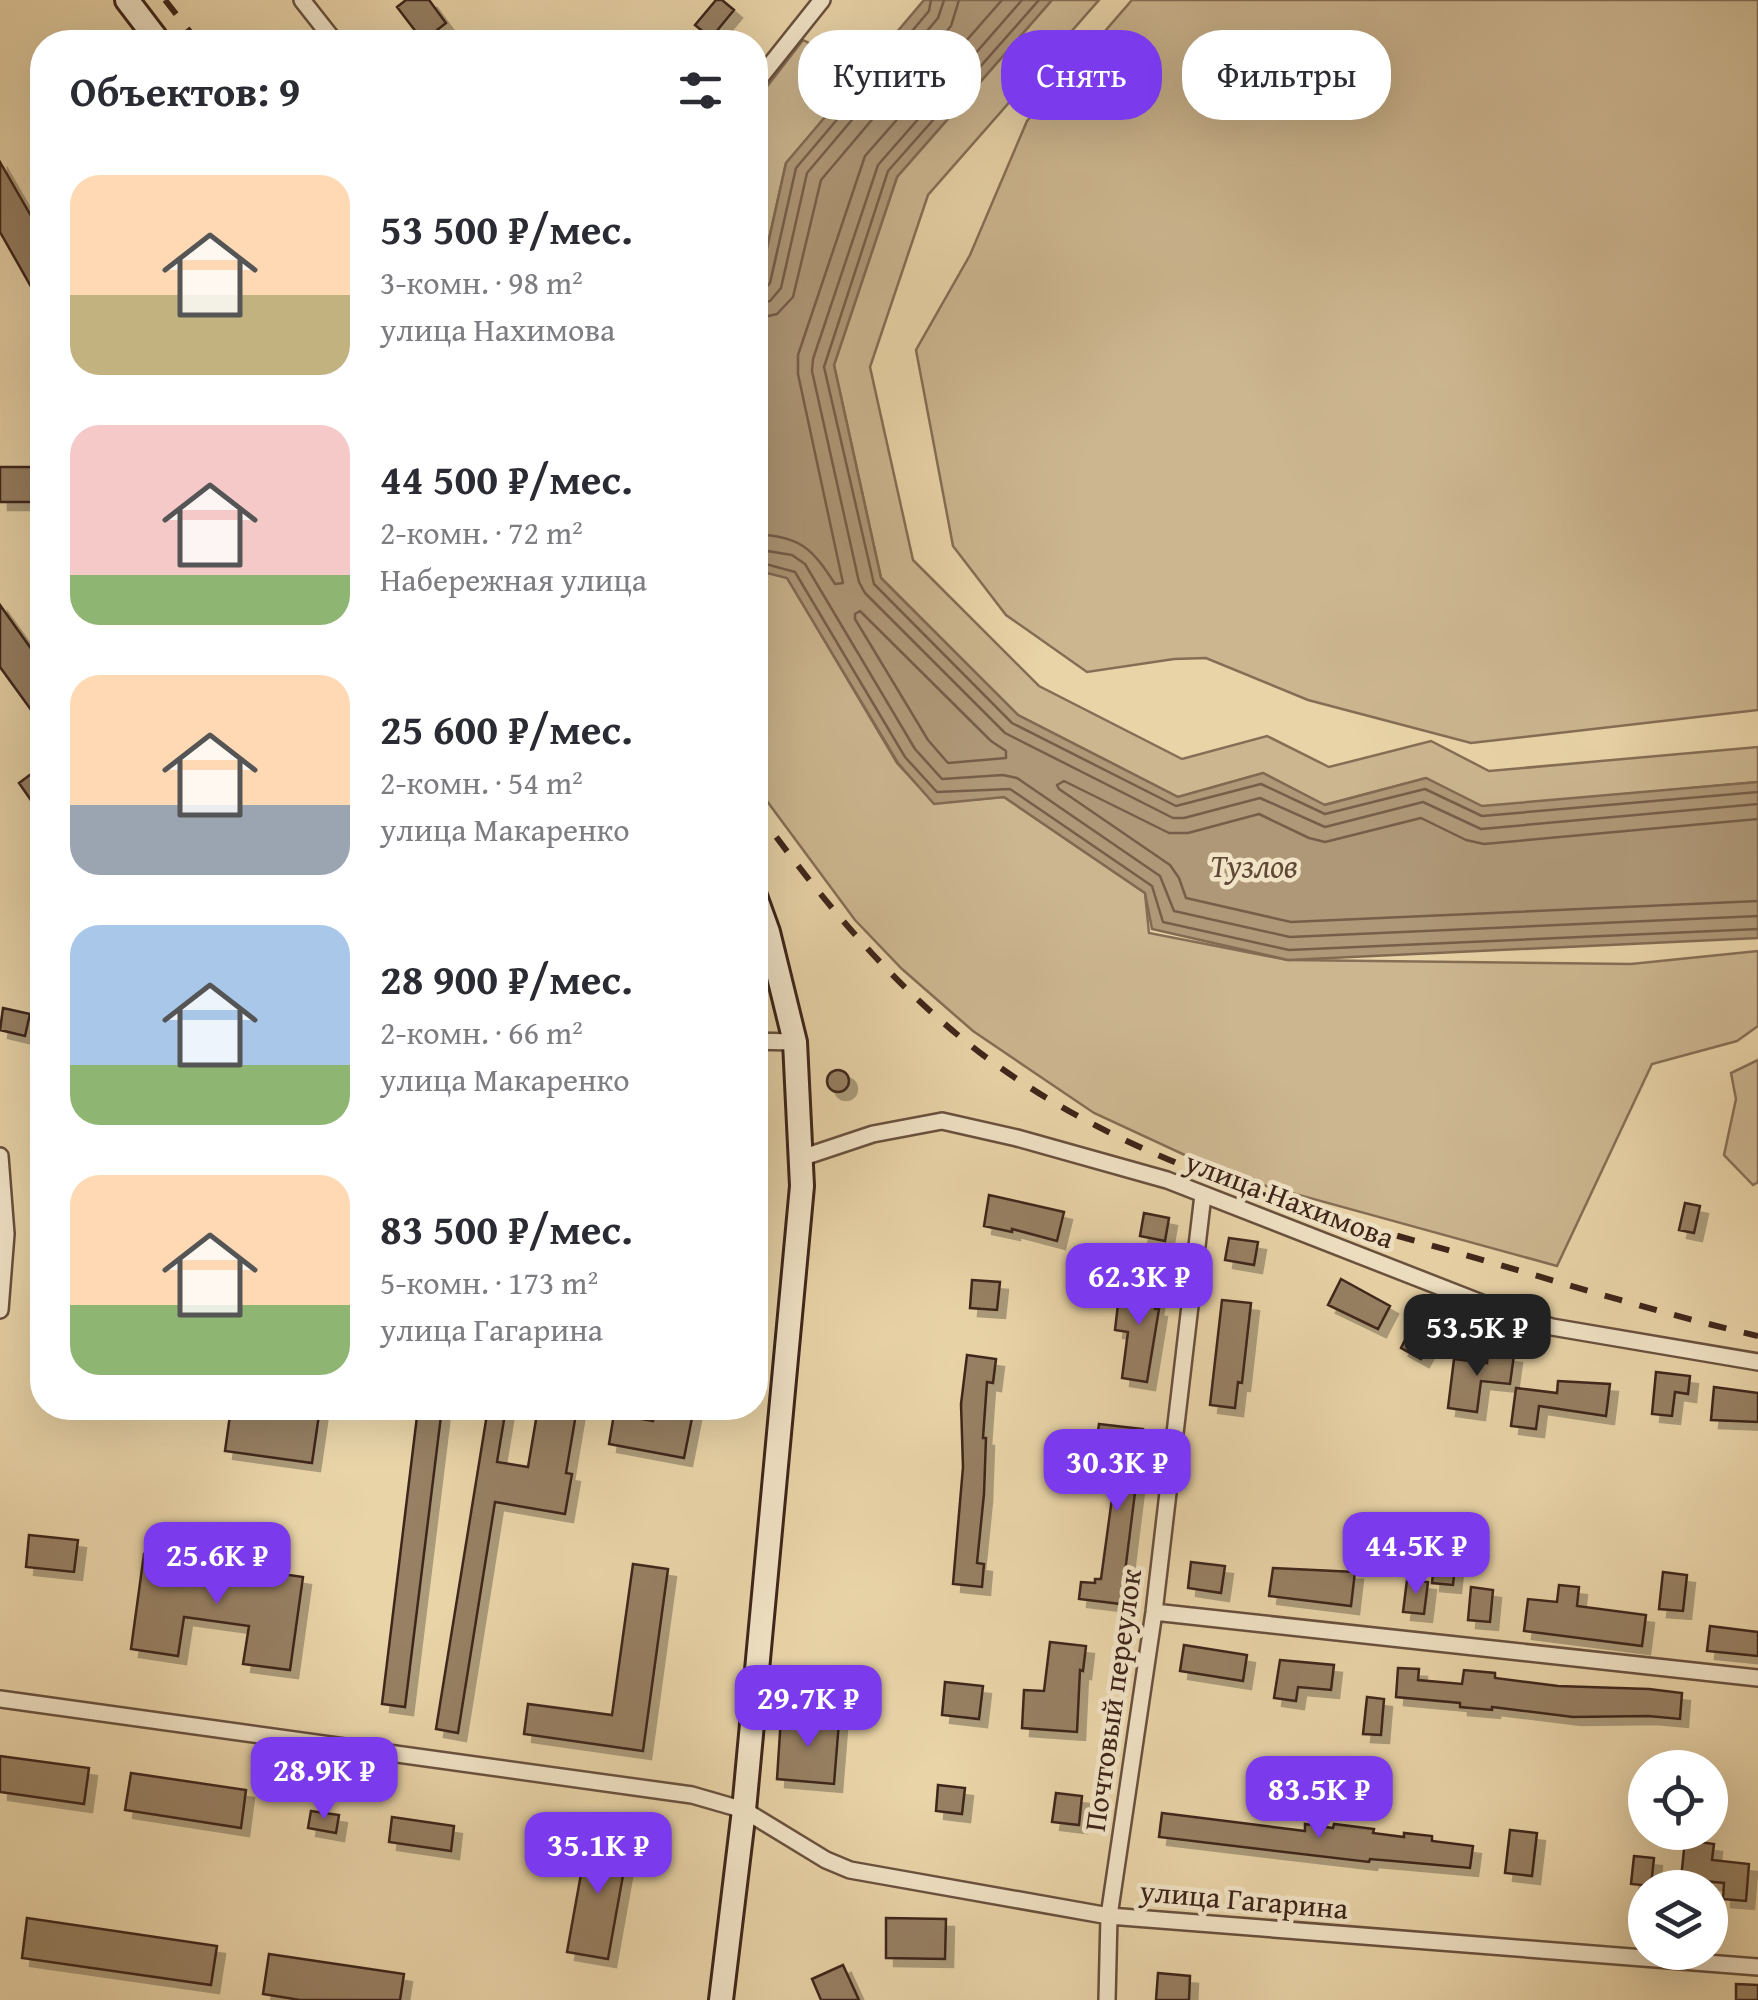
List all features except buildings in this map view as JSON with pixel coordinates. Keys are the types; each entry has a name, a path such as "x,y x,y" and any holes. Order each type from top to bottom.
{"main road":[{"path":"127,0 151,30"},
{"path":"721,2000 744,1810 802,1186 795,1042 768,932"}],"street":[{"path":"302,0 326,30"},
{"path":"768,68 822,0"},
{"path":"768,1042 795,1042"},
{"name":"улица Нахимова","path":"801,1158 873,1134 942,1121 1167,1180 1552,1327 1758,1362"},
{"path":"0,1156 6,1234 0,1310"},
{"name":"Почтовый переулок","path":"1106,2000 1109,1916 1154,1612 1203,1194"},
{"path":"1154,1612 1758,1678"},
{"name":"улица Гагарина","path":"0,1699 692,1794 744,1810 826,1860 850,1870 1109,1916 1758,1968"}],"shaded area":[{"path":"1052,0 1099,0 1073,30 1026,30"},
{"path":"1132,0 1758,0 1758,710 1471,743 1308,700 1206,658 1087,672 1006,615 953,546 916,350 970,255 1028,120 1162,120 1162,30 1106,30"},
{"path":"798,46 798,120 823,120 786,163 768,244 768,85"},
{"path":"1001,58 1001,112 928,195 870,367 913,560 1039,686 1182,759 1267,736 1329,767 1431,741 1489,771 1758,747 1758,782 1482,807 1426,778 1324,805 1263,773 1178,797 1018,715 881,578 834,365 897,177 947,120 981,120 981,81"},
{"path":"768,573 787,577 897,763 934,803 1004,797 1145,893 1149,933 1288,960 1631,964 1758,951 1758,1026 1737,1041 1652,1064 1557,1266 1230,1176 1094,1113 973,1031 902,969 855,920 768,803"},
{"path":"1758,1060 1758,1182 1753,1185 1724,1155 1736,1099 1731,1073"}],"water":[{"name":"Тузлов","path":"924,0 1052,0 1026,30 1001,30 1001,58 981,81 981,30 899,30"},
{"name":"Тузлов","path":"822,120 947,120 897,177 834,365 881,578 1018,715 1178,797 1263,773 1325,805 1426,778 1482,806 1758,782 1758,938 1288,960 1152,929 1145,893 1004,797 934,804 898,763 787,578 768,573 768,244 786,163"}],"railway":[{"path":"165,0 189,30"},
{"path":"768,825 844,922 946,1025 1023,1083 1124,1140 1285,1202 1758,1336"}]}
